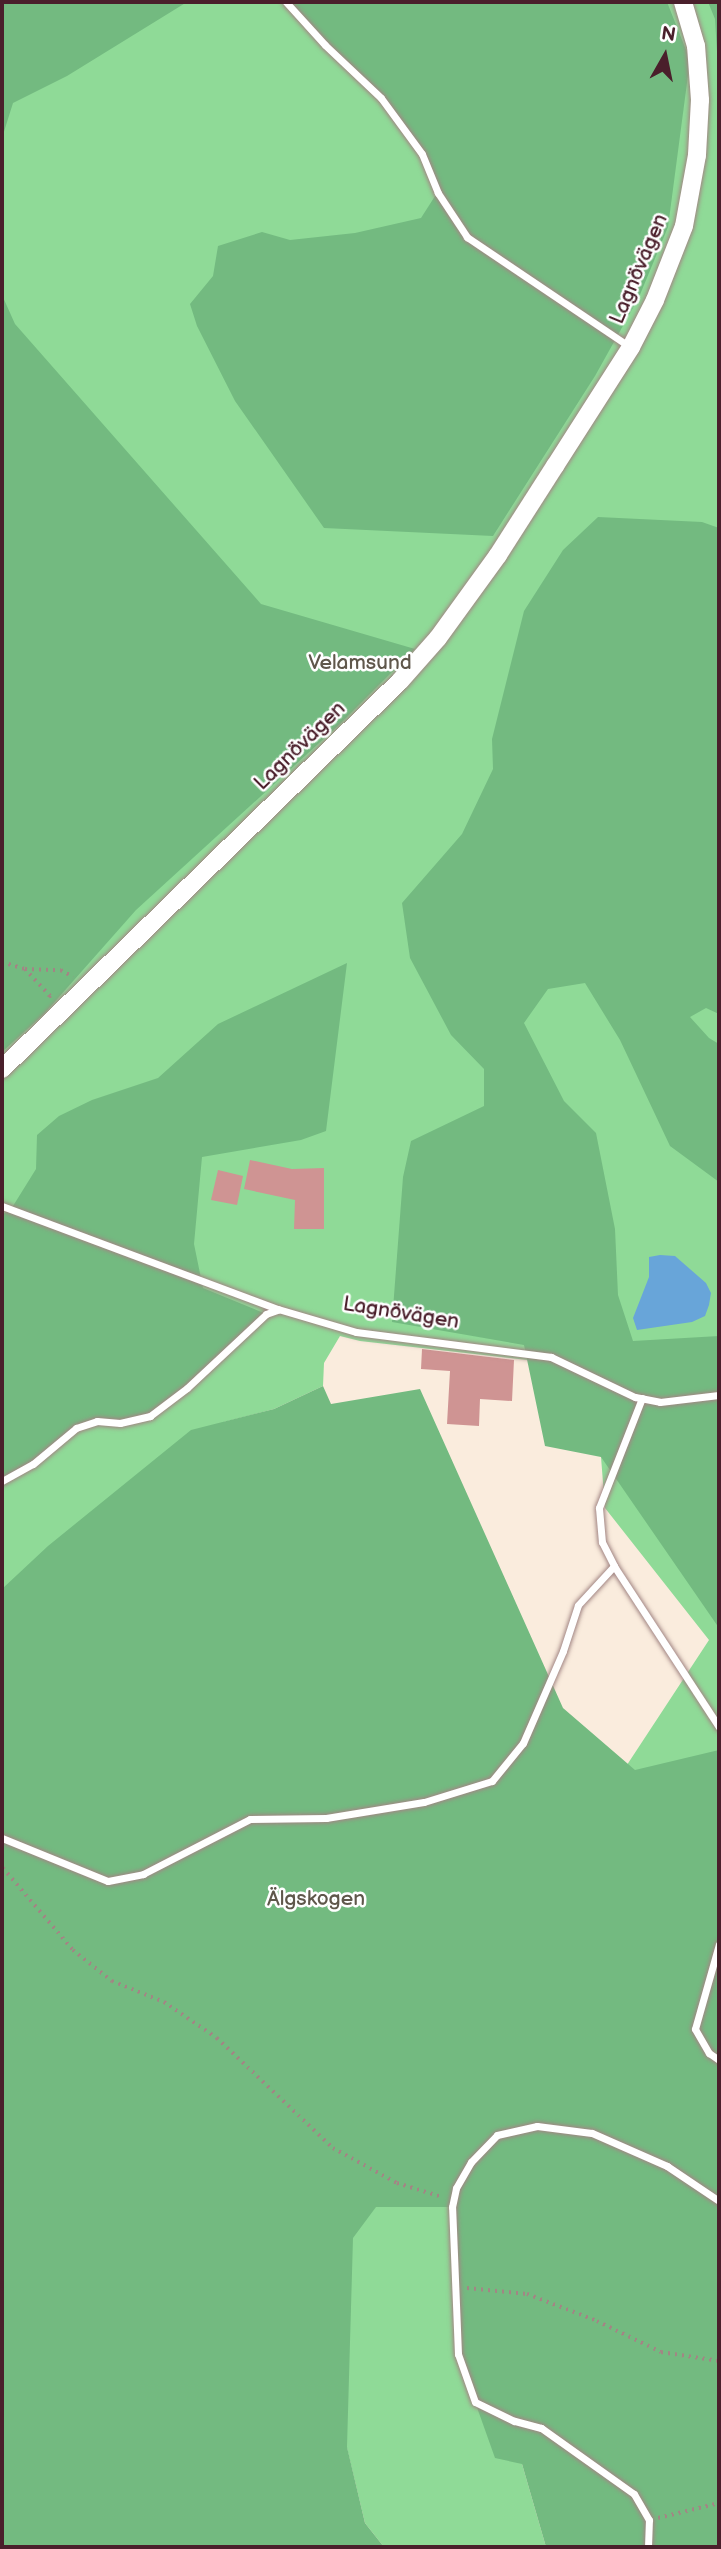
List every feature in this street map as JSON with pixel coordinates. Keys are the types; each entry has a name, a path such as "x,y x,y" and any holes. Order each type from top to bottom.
{"street":[{"name":"Lagnövägen","path":"2,1069 400,681 438,638 498,555 631,347 676,251 690,200 697,156 700,100 696,46 683,2"}],"lane":[{"name":"Lagnövägen","path":"286,2 325,45 381,98 422,154 438,193 467,237 631,347"},
{"name":"Lagnövägen","path":"2,1206 278,1310 356,1332 551,1357 642,1398 660,1402 719,1395"},
{"path":"2,1481 33,1464 76,1428 97,1421 120,1423 150,1416 187,1388 266,1314 278,1310"},
{"path":"642,1398 599,1508 602,1542 614,1566 719,1727"},
{"path":"2,1838 108,1881 143,1874 250,1819 338,1816 424,1802 492,1781 523,1743 563,1651 578,1605 614,1566"},
{"path":"719,1944 695,2029 709,2053 719,2060"},
{"path":"648,2547 649,2521 634,2494 541,2428 514,2421 475,2402 458,2354 453,2200 456,2188 471,2162 497,2135 537,2126 592,2133 667,2166 719,2201"}],"path":[{"path":"2,962 25,969 61,970 85,986"},
{"path":"25,969 50,996 45,1007"},
{"path":"3,1868 73,1950 112,1981 164,2002 218,2038 333,2148 397,2183 453,2200"},
{"path":"455,2286 503,2294 527,2294 597,2321 661,2352 719,2361"},
{"path":"649,2521 719,2502"}],"green space":[{"name":"Velamsund","path":"2,2 719,2 719,2310 522,2464 546,2547 384,2547 365,2523 347,2448 2,2547","holes":["340,1336 360,1341 527,1360 559,1368 601,1457 605,1508 709,1640 451,2033 224,1422 274,1409 323,1386 324,1363"]},
{"path":"2,2 187,2 67,76 13,103 2,138"},
{"path":"286,2 667,2 690,60 668,227 639,297 595,376 493,536 324,528 235,401 197,326 190,304 213,276 218,246 262,232 290,240 355,233 421,218 437,193 422,154 381,98"},
{"path":"708,2 719,2 719,84 715,19"},
{"path":"2,295 15,324 261,604 415,649 340,724 136,910 44,1014 2,1052"},
{"path":"598,517 702,522 719,528 719,1014 706,1008 690,1017 709,1038 719,1044 719,1182 670,1146 620,1040 585,983 548,989 524,1023 564,1101 596,1133 615,1229 618,1295 633,1341 719,1336 719,1628 601,1457 545,1446 524,1345 392,1322 403,1177 411,1141 484,1106 484,1069 451,1035 410,958 402,903 462,834 493,769 492,739 524,611 563,550"},
{"path":"347,963 326,1131 301,1140 202,1157 194,1244 203,1288 266,1314 224,1355 150,1416 120,1423 97,1421 76,1428 33,1464 2,1481 2,1215 13,1206 36,1169 37,1135 59,1116 92,1100 158,1078 218,1024"},
{"name":"Älgskogen","path":"323,1386 331,1404 420,1389 563,1708 635,1770 719,1750 719,2547 546,2547 522,2464 495,2458 458,2354 451,2207 376,2207 353,2238 347,2447 365,2523 384,2547 2,2547 2,1589 48,1546 191,1430 274,1409"}],"water":[{"path":"675,1256 706,1283 711,1293 709,1305 705,1316 692,1322 637,1330 633,1318 649,1277 649,1257"}],"building":[{"path":"250,1160 292,1169 324,1168 324,1229 294,1229 295,1200 244,1189"},
{"path":"218,1170 243,1176 237,1205 211,1200"},
{"path":"422,1349 514,1360 512,1401 480,1399 479,1426 447,1424 450,1371 421,1369"}]}
